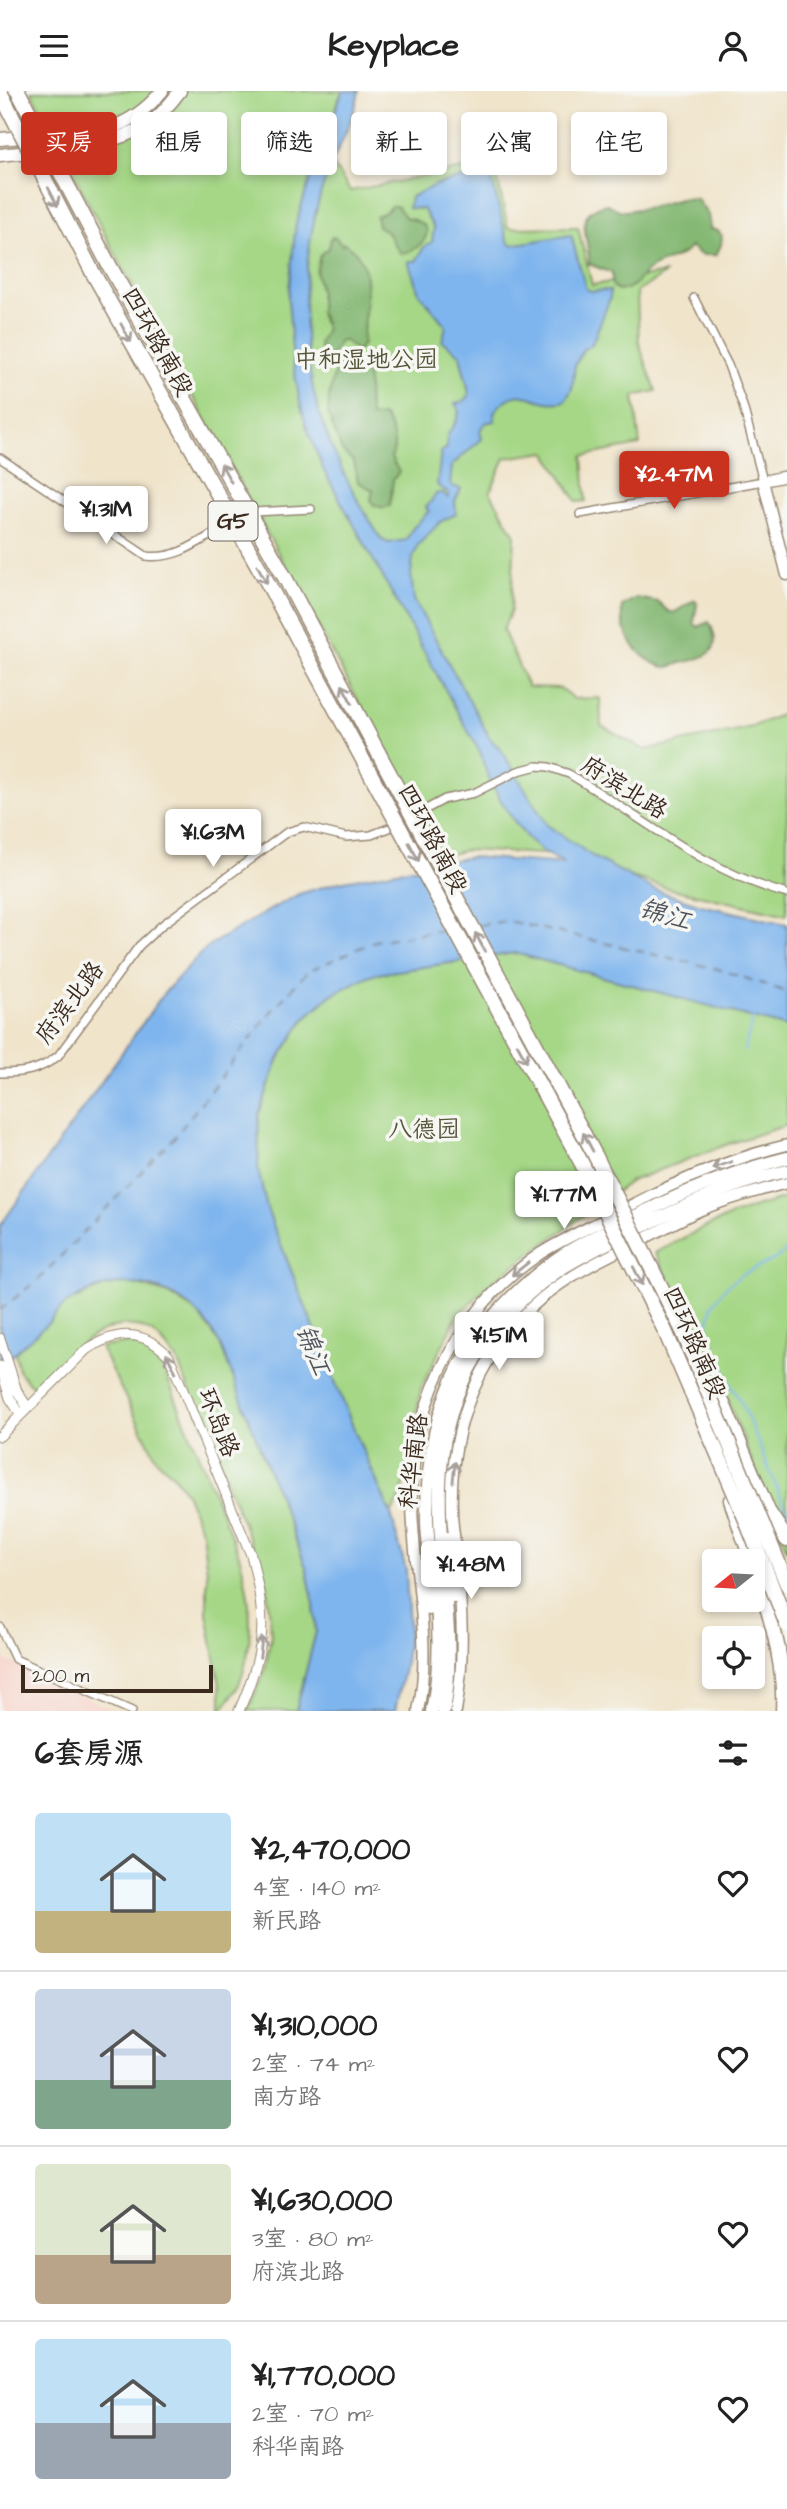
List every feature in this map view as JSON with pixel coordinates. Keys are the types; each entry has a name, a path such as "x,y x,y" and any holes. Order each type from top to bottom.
{"highway":[{"name":"四环路南段","path":"18,91 108,263 282,572 595,1155 683,1331 787,1584"},
{"name":"四环路南段","path":"0,92 93,274 266,580 581,1162 665,1331 787,1625"},
{"path":"683,1331 723,1404 768,1511 787,1541"},
{"path":"712,1439 782,1649 787,1691 783,1711"}],"main road":[{"path":"0,139 103,132 141,112 162,91"},
{"path":"0,155 113,139 149,124 163,113 180,91"},
{"path":"787,476 763,481 787,575"},
{"path":"424,1669 424,1629 412,1491 414,1464 429,1396 446,1358 464,1328 498,1289 543,1252 681,1179 752,1154 787,1145"},
{"name":"科华南路","path":"432,1711 437,1687 439,1640 427,1511 433,1442 442,1402 472,1342 494,1314 555,1261 642,1212 691,1190 787,1159"},
{"name":"科华南路","path":"444,1711 450,1649 442,1551 440,1470 444,1437 462,1379 482,1346 502,1319 559,1271 697,1200 787,1171"},
{"path":"768,1175 787,1177"},
{"path":"456,1711 463,1656 462,1612 452,1509 453,1474 460,1432 473,1386 490,1354 543,1297 591,1265 700,1210 737,1196 787,1183"},
{"path":"555,1261 594,1224"},
{"path":"441,1510 446,1527 457,1612 458,1698"},
{"path":"418,1711 428,1643 427,1511"}],"street":[{"path":"580,514 763,481 732,376 694,298"},
{"path":"0,458 146,557 161,558 177,554 221,529"},
{"path":"254,512 311,509"},
{"name":"府滨北路","path":"0,1073 29,1072 47,1065 58,1056 139,946 162,925 287,832 304,827 344,837 371,835 397,825 445,799 466,796 518,771 549,767 569,774 708,862 753,884 787,894"},
{"name":"环岛路","path":"0,1436 86,1350 101,1340 124,1336 147,1338 169,1356 251,1555 256,1576 262,1623 260,1658 239,1711"},
{"path":"0,1338 10,1383 21,1415"},
{"path":"0,1366 29,1408"},
{"path":"0,1627 15,1659 132,1711"}],"shaded area":[{"path":"0,1653 6,1660 115,1711 0,1711"}],"green space":[{"name":"中和湿地公园","path":"31,91 342,91 334,112 241,112 241,175 337,175 337,171 350,191 432,175 447,175 447,172 461,169 461,175 497,175 508,228 578,227 592,285 666,273 637,292 639,344 656,391 634,396 640,445 583,456 586,501 577,502 546,452 505,458 490,492 515,535 511,610 503,630 528,687 560,688 574,699 600,698 601,726 645,750 752,727 787,712 787,915 667,888 562,855 466,850 443,856 74,175 117,175 117,112 42,112"},
{"path":"696,198 708,215 710,229 718,231 722,236 716,255 701,255 691,247 650,269 632,286 618,291 612,285 612,273 589,264 584,228 588,214 595,208 607,204 626,211"},
{"path":"391,206 397,206 406,218 424,225 426,230 423,242 401,254 386,231 378,226 376,216 386,212"},
{"path":"331,237 335,237 342,245 344,243 355,252 366,275 367,289 363,344 357,351 344,340 340,341 327,358 322,355 319,344 326,330 320,313 320,291 316,272 320,255 329,248"},
{"path":"347,359 363,364 367,371 371,417 383,416 393,436 391,458 399,472 393,480 390,505 384,508 374,505 371,500 373,490 358,482 354,462 342,451 328,414 334,374 342,361"},
{"path":"636,598 658,602 669,612 675,612 695,600 697,604 694,623 698,627 709,622 715,640 714,647 698,659 667,667 647,659 633,645 622,616 622,606"},
{"name":"八德园","path":"515,953 787,1027 787,1125 631,1181 493,1281 457,1316 421,1388 402,1495 391,1514 357,1437 268,1212 258,1170 259,1114 278,1060 305,1018 332,994 370,975"},
{"path":"787,1198 787,1551 716,1370 655,1253 719,1221"},
{"path":"127,1282 169,1294 199,1314 220,1344 248,1415 306,1567 314,1604 316,1632 296,1711 247,1711 265,1670 271,1636 267,1583 177,1360 160,1339 143,1328 125,1325 92,1337 61,1362 35,1389 19,1372 15,1352 49,1322 63,1305 106,1285"},
{"path":"129,1343 141,1346 162,1365 243,1570 250,1619 248,1652 239,1684 221,1711 221,1691 207,1613 207,1571 202,1532 186,1493 174,1476 157,1460 100,1347"}],"water":[{"path":"343,91 359,91 354,112 351,112 351,120 337,153 337,112 335,112"},
{"name":"锦江","path":"311,175 327,175 314,219 307,269 305,320 310,369 319,412 333,450 381,539 388,543 406,540 412,529 429,511 426,508 437,493 443,493 448,498 449,494 437,485 441,452 447,448 447,436 458,416 459,409 455,404 469,396 460,354 442,341 446,326 419,293 408,261 416,261 424,247 432,242 434,228 423,209 408,208 411,197 435,185 475,175 491,176 507,240 511,245 571,235 586,289 610,290 610,298 592,344 583,350 575,365 572,389 565,401 545,402 521,396 504,402 494,412 495,421 485,423 480,430 482,439 452,465 450,485 461,489 455,501 456,514 440,522 418,545 411,574 414,600 491,740 500,748 547,825 595,858 653,889 701,905 787,924 787,1027 515,953 370,975 332,994 305,1018 278,1060 259,1114 258,1170 268,1212 357,1437 391,1514 406,1570 409,1628 395,1711 296,1711 316,1632 314,1604 306,1567 220,1344 198,1314 168,1293 151,1287 134,1284 99,1288 63,1306 0,1367 0,1226 164,993 199,955 213,943 299,894 339,882 470,857 565,864 532,842 504,806 481,754 324,471 305,423 293,362 288,298 296,223"}],"waterway":[{"path":"744,1051 753,1018"},
{"path":"787,1250 775,1259 741,1275 725,1288 712,1306 707,1331 742,1403 787,1513"}],"ferry route":[{"path":"479,925 508,921 718,969 787,992"},
{"path":"0,1310 40,1278 174,1138 270,1013 308,971 375,941 449,929"}],"tunnel":[{"path":"221,529 254,512"}]}
